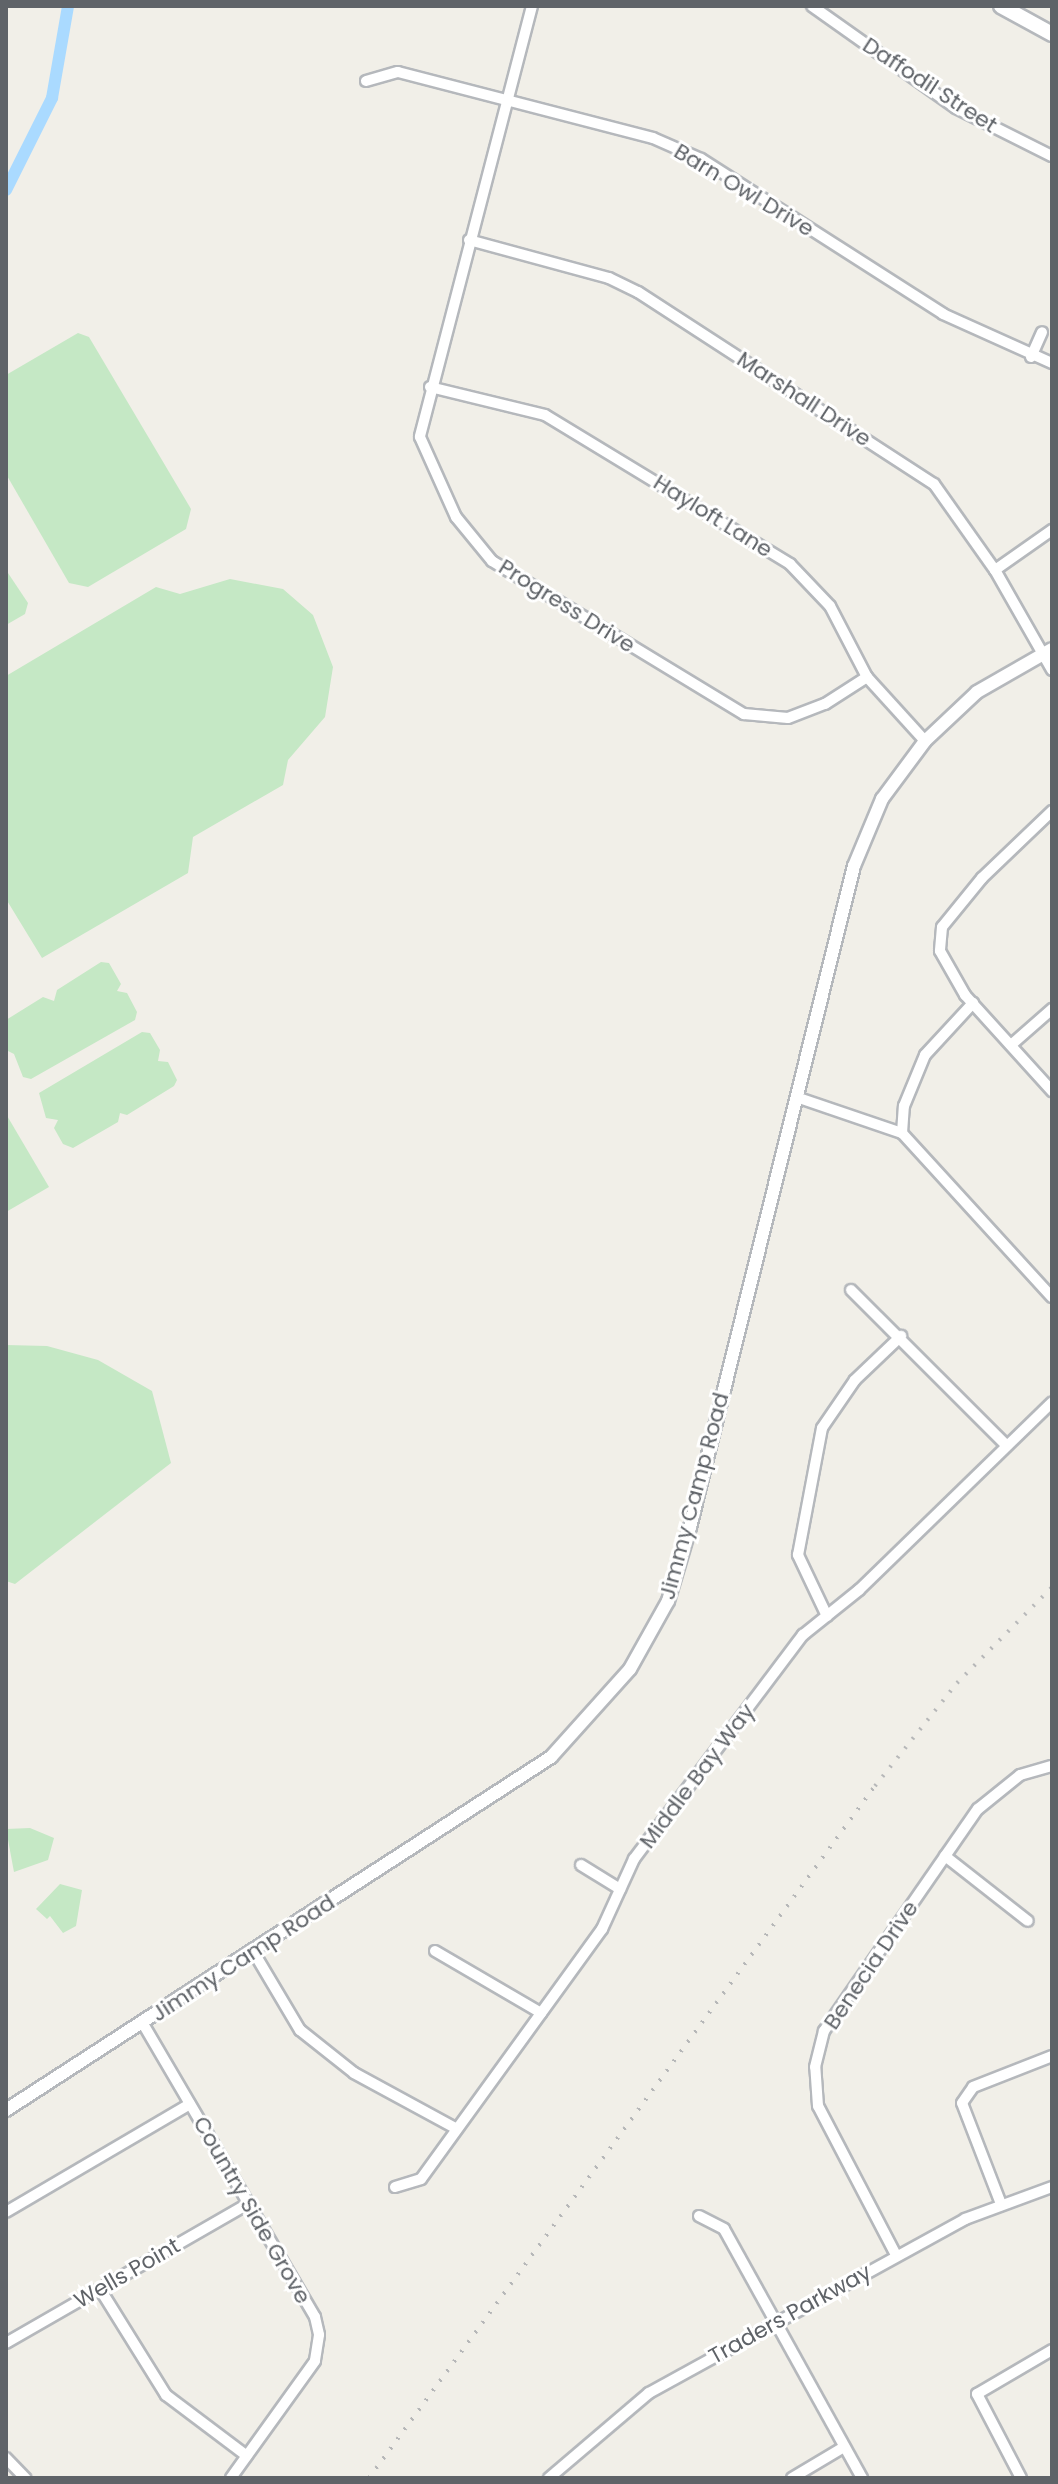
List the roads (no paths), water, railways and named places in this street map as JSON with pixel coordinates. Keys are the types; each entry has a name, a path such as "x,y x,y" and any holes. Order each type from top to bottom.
{"main road":[{"path":"1001,6 1052,34"}],"street":[{"name":"Progress Drive","path":"532,6 430,387 420,437 456,517 492,561 744,714 788,718 825,704 867,677"},
{"name":"Daffodil Street","path":"812,6 956,108 1052,156"},
{"name":"Barn Owl Drive","path":"366,81 398,72 653,138 701,159 943,314 1031,357 1052,363"},
{"name":"Marshall Drive","path":"469,240 609,278 638,292 934,484 995,570 1047,652 1052,670"},
{"path":"1031,357 1042,332"},
{"name":"Hayloft Lane","path":"430,387 545,415 790,564 830,606 867,677 925,741"},
{"path":"995,570 1052,530"},
{"name":"Jimmy Camp Road","path":"6,2110 551,1757 630,1669 668,1601 690,1527 799,1098 854,866 882,799 925,741 977,692 1047,652"},
{"path":"1052,811 982,878 942,927 940,951 946,967 973,1003 1052,1091"},
{"path":"902,1133 904,1106 925,1055 973,1003"},
{"path":"1011,1045 1052,1009"},
{"path":"799,1098 902,1133 1052,1297"},
{"path":"851,1290 901,1336 1006,1445"},
{"path":"827,1616 798,1555 822,1428 855,1380 901,1336"},
{"name":"Middle Bay Way","path":"395,2187 421,2179 602,1929 634,1859 803,1635 827,1616 1052,1402"},
{"name":"Benecia Drive","path":"896,2255 818,2106 815,2067 824,2031 978,1809 1020,1775 1052,1766"},
{"path":"945,1856 1028,1921"},
{"path":"581,1865 620,1889"},
{"path":"253,1951 300,2030 354,2073 457,2129"},
{"path":"435,1951 541,2013"},
{"name":"Country Side Grove","path":"142,2022 315,2317 319,2335 315,2361 231,2478"},
{"path":"1001,2204 962,2103 973,2087 1052,2056"},
{"path":"6,2212 190,2104"},
{"name":"Traders Parkway","path":"549,2478 649,2393 896,2255 1001,2204 1052,2187"},
{"name":"Wells Point","path":"6,2343 249,2203"},
{"path":"699,2216 724,2229 862,2478"},
{"path":"100,2289 166,2395 247,2456"},
{"path":"1021,2478 977,2394 1052,2350"},
{"path":"792,2478 844,2447"},
{"path":"6,2458 25,2478"}],"waterway":[{"path":"6,190 52,98 68,6"}],"railway":[{"path":"369,2478 875,1786 957,1683 1052,1587"}]}
